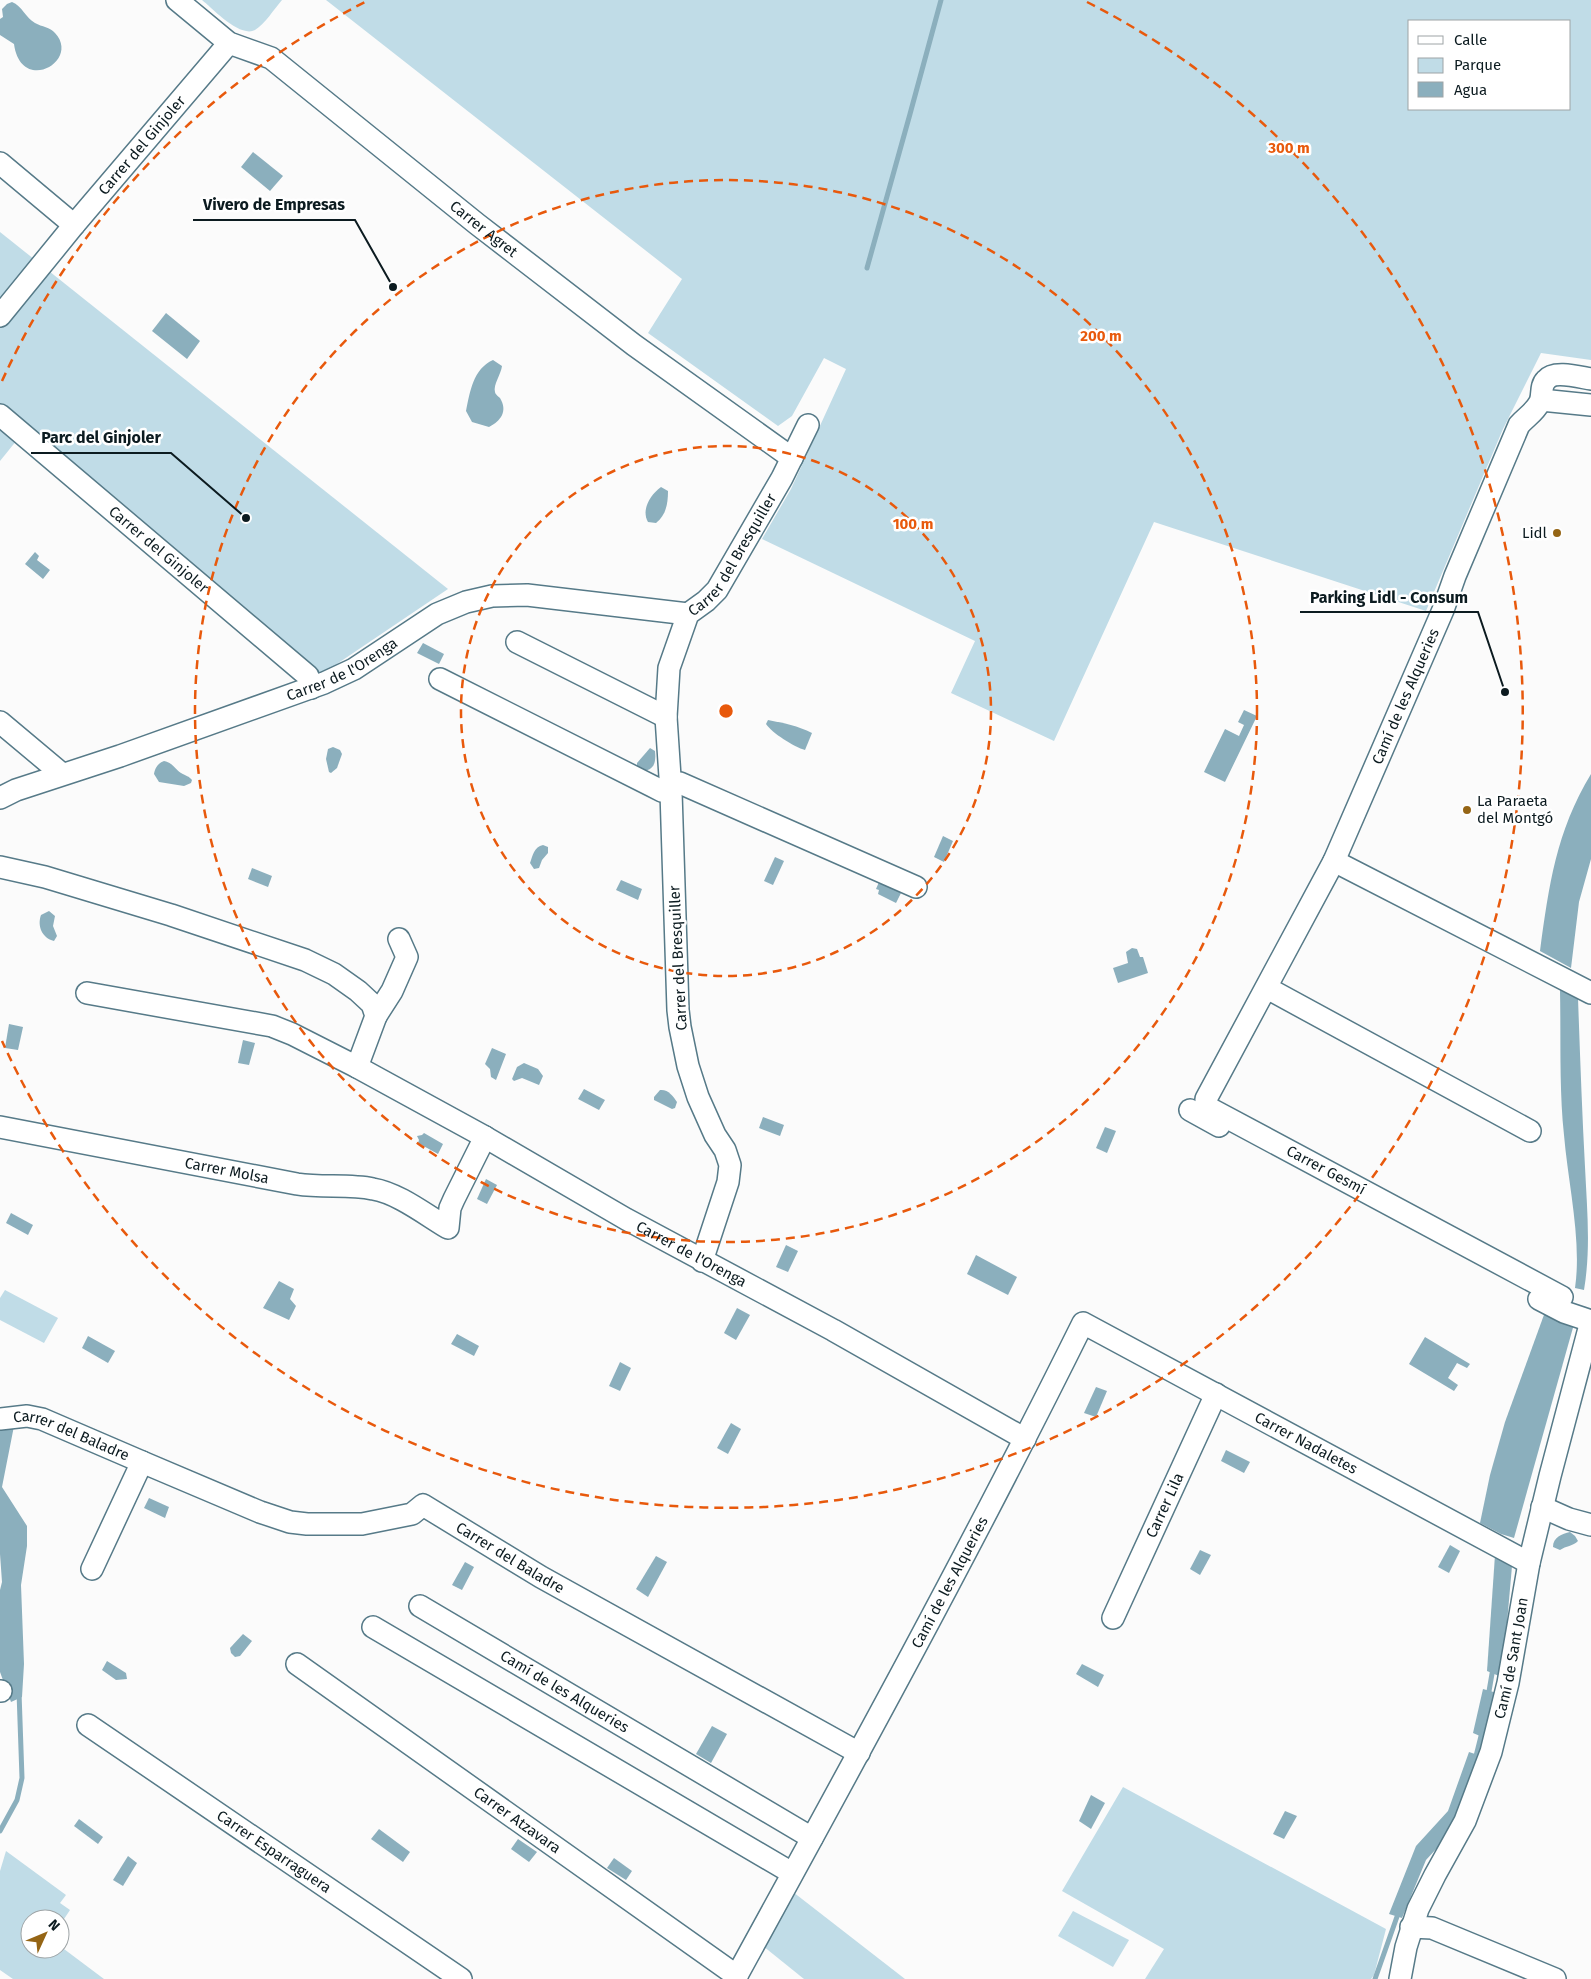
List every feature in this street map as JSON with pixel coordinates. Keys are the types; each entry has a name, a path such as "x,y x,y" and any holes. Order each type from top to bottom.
{"street":[{"name":"Carrer Agret","path":"177,0 229,43 271,58 455,206 634,345 792,458"},
{"name":"Carrer del Ginjoler","path":"0,316 74,224 229,43"},
{"path":"0,163 74,224"},
{"name":"Camí de les Alqueries","path":"1334,861 1443,610 1455,576 1519,425 1532,415 1541,400 1542,387 1546,380 1554,375 1591,379"},
{"path":"1541,400 1591,404"},
{"name":"Carrer del Ginjoler","path":"0,415 308,676 311,688"},
{"name":"Carrer del Bresquiller","path":"702,1261 728,1182 730,1165 725,1150 715,1134 698,1097 688,1066 680,1027 671,787 666,717 668,668 688,614 714,594 771,498 808,425"},
{"name":"Carrer de l'Orenga","path":"0,798 16,790 120,756 311,688 354,669 422,623 450,607 492,596 527,595 688,614"},
{"path":"517,642 666,717"},
{"path":"440,679 662,791 680,783 916,887"},
{"path":"0,722 62,774"},
{"path":"1334,861 1591,993"},
{"name":"Carrer Gesmí","path":"1334,861 1206,1099 1206,1103 1209,1108 1577,1314"},
{"path":"0,867 45,877 171,915 305,960 334,974 358,991 372,1004 376,1016"},
{"path":"357,1067 376,1016 392,991 407,957 399,938"},
{"path":"1267,988 1530,1131"},
{"name":"Carrer de l'Orenga","path":"86,993 272,1026 292,1034 485,1137 702,1261 833,1330 1025,1439"},
{"name":"Carrer Gesmí","path":"1190,1110 1577,1314"},
{"name":"Carrer Molsa","path":"0,1127 297,1184 375,1189 394,1196 448,1228 450,1208 485,1137"},
{"name":"Camí de Sant Joan","path":"1398,1975 1411,1927 1425,1892 1465,1821 1491,1752 1508,1683 1577,1314"},
{"name":"Camí de les Alqueries","path":"736,1978 859,1753 1025,1439 1083,1323"},
{"name":"Carrer Nadaletes","path":"1083,1323 1529,1563"},
{"name":"Carrer Lila","path":"1113,1618 1216,1394"},
{"name":"Carrer del Baladre","path":"0,1419 27,1416 42,1419 260,1512 290,1522 362,1524 412,1514 423,1505 541,1577 859,1753"},
{"name":"Carrer del Baladre","path":"92,1568 142,1462"},
{"path":"1542,1506 1569,1519 1591,1525"},
{"name":"Camí de les Alqueries","path":"420,1606 812,1838"},
{"path":"372,1627 792,1873"},
{"name":"Carrer Atzavara","path":"296,1664 736,1978"},
{"name":"Carrer Esparraguera","path":"88,1725 461,1979"},
{"path":"1411,1927 1432,1928 1555,1979"}],"green space":[{"path":"202,0 282,0 262,24 255,30 249,31 242,30 227,21"},
{"path":"326,0 1591,0 1591,360 1541,353 1503,429 1426,611 1154,522 1054,741 951,693 975,641 762,539 791,489 846,369 824,358 792,416 778,426 648,333 682,279"},
{"path":"0,232 448,589 319,676 0,403"},
{"path":"0,426 17,440 0,461"},
{"path":"5,1290 58,1318 44,1343 0,1320 0,1298"},
{"path":"1123,1787 1386,1929 1374,1975 1371,1979 1145,1979 1164,1949 1062,1891"},
{"path":"6,1851 66,1895 60,1903 69,1909 20,1909 20,1959 70,1959 70,1954 104,1979 13,1979 0,1970 0,1871"},
{"path":"793,1892 905,1979 804,1979 763,1946"},
{"path":"1073,1911 1129,1940 1113,1967 1058,1936"}],"water":[{"path":"12,2 19,6 32,21 53,31 61,44 61,54 47,68 37,70 27,68 19,59 14,44 0,35 0,19 3,17 2,9"},
{"path":"253,152 283,176 270,191 241,167"},
{"path":"166,313 200,341 187,359 152,331"},
{"path":"493,360 502,366 495,389 502,403 503,411 500,419 489,427 472,422 466,411 471,389 477,375 486,364"},
{"path":"661,487 668,491 666,509 656,523 648,522 646,508 653,494"},
{"path":"35,552 39,556 37,560 50,570 43,579 25,564"},
{"path":"423,643 444,654 439,664 417,653"},
{"path":"1244,710 1257,716 1225,782 1204,772 1225,729 1239,736 1244,725 1238,722"},
{"path":"768,720 791,725 812,733 805,750 789,743 773,731 766,724"},
{"path":"333,747 340,750 342,754 337,768 331,773 329,772 326,759 328,749"},
{"path":"650,748 655,751 655,761 650,769 643,771 637,767 637,763"},
{"path":"164,761 170,763 190,778 192,780 191,783 184,786 159,782 154,772 158,764"},
{"path":"1591,774 1591,859 1579,902 1571,968 1540,951 1551,881 1562,838 1579,796"},
{"path":"943,836 953,841 944,862 934,857"},
{"path":"543,845 548,847 548,853 542,860 539,868 534,869 530,863 533,854 536,849"},
{"path":"775,857 784,861 773,885 764,881"},
{"path":"252,868 272,876 268,887 248,879"},
{"path":"621,880 642,889 638,900 616,890"},
{"path":"879,882 901,893 896,903 878,894 879,890 876,889"},
{"path":"49,911 55,916 53,926 57,936 54,941 46,937 40,927 41,915"},
{"path":"1132,948 1137,949 1140,957 1143,957 1148,973 1118,983 1113,968 1128,963 1126,952"},
{"path":"1560,990 1578,998 1588,1228 1584,1290 1575,1288 1577,1270 1576,1232 1561,1099"},
{"path":"9,1024 23,1027 18,1050 5,1048"},
{"path":"243,1040 255,1043 249,1065 238,1063"},
{"path":"492,1048 506,1054 496,1080 491,1077 490,1069 485,1064"},
{"path":"524,1063 538,1069 543,1076 539,1085 522,1078 514,1081 512,1079 517,1067"},
{"path":"584,1089 605,1100 599,1110 578,1099"},
{"path":"660,1090 668,1092 674,1097 677,1102 675,1108 672,1109 654,1100 654,1097"},
{"path":"763,1117 784,1125 780,1136 759,1128"},
{"path":"1105,1127 1116,1131 1107,1153 1096,1148"},
{"path":"424,1133 443,1144 438,1154 418,1143 417,1136"},
{"path":"486,1179 497,1185 487,1204 477,1199"},
{"path":"11,1213 33,1225 28,1235 6,1223"},
{"path":"786,1245 798,1251 788,1272 776,1267"},
{"path":"976,1255 1017,1277 1008,1295 967,1274"},
{"path":"279,1281 294,1289 290,1299 296,1306 289,1320 263,1308"},
{"path":"737,1308 750,1315 736,1340 724,1333"},
{"path":"1545,1312 1574,1324 1514,1538 1501,1534 1480,1523 1490,1475 1505,1422"},
{"path":"457,1334 479,1346 474,1356 451,1344"},
{"path":"88,1336 115,1351 108,1363 82,1348"},
{"path":"1425,1337 1470,1364 1467,1368 1457,1363 1448,1378 1458,1385 1454,1391 1409,1364"},
{"path":"620,1362 631,1368 620,1391 609,1386"},
{"path":"1096,1387 1107,1391 1096,1417 1084,1413"},
{"path":"731,1423 741,1429 728,1454 717,1448"},
{"path":"14,1426 2,1487 27,1526 27,1546 21,1585 24,1664 22,1697 11,1702 0,1672 0,1590 2,1582 0,1554 0,1430"},
{"path":"1226,1450 1250,1462 1244,1473 1221,1461"},
{"path":"149,1498 169,1507 165,1518 144,1508"},
{"path":"1570,1532 1578,1541 1560,1550 1553,1547 1556,1538"},
{"path":"1450,1545 1460,1551 1449,1573 1438,1567"},
{"path":"1200,1550 1211,1555 1200,1575 1190,1569"},
{"path":"1495,1555 1512,1566 1504,1657 1499,1676 1487,1671"},
{"path":"656,1556 667,1562 648,1597 636,1589"},
{"path":"465,1562 474,1567 462,1590 452,1585"},
{"path":"243,1634 252,1641 240,1656 235,1657 231,1653 230,1648"},
{"path":"107,1661 126,1673 127,1679 116,1680 102,1670"},
{"path":"1082,1664 1104,1675 1098,1687 1076,1674"},
{"path":"1483,1689 1497,1693 1487,1739 1473,1733"},
{"path":"712,1726 727,1734 711,1763 696,1754"},
{"path":"1469,1752 1481,1756 1448,1836 1426,1860 1402,1918 1389,1914 1416,1846 1448,1811"},
{"path":"1091,1795 1105,1803 1091,1829 1079,1821"},
{"path":"1285,1811 1297,1816 1284,1839 1273,1834"},
{"path":"79,1819 103,1837 98,1844 74,1826"},
{"path":"379,1829 410,1852 403,1862 371,1839"},
{"path":"518,1839 537,1852 529,1862 511,1849"},
{"path":"128,1856 137,1863 123,1886 113,1880"},
{"path":"614,1858 632,1871 626,1880 607,1868"}],"waterway":[{"path":"867,268 941,0"},
{"path":"1488,1697 1493,1668"},
{"path":"0,1831 17,1800 22,1778 19,1692"},
{"path":"1475,1760 1482,1732"},
{"path":"1375,1979 1399,1911"}],"place":[{"name":"Vivero de Empresas","path":"393,287"},
{"name":"Parc del Ginjoler","path":"246,518"},
{"name":"Lidl","path":"1557,533"},
{"name":"Parking Lidl - Consum","path":"1505,692"},
{"name":"La Paraeta del Montgó","path":"1467,810"}]}
